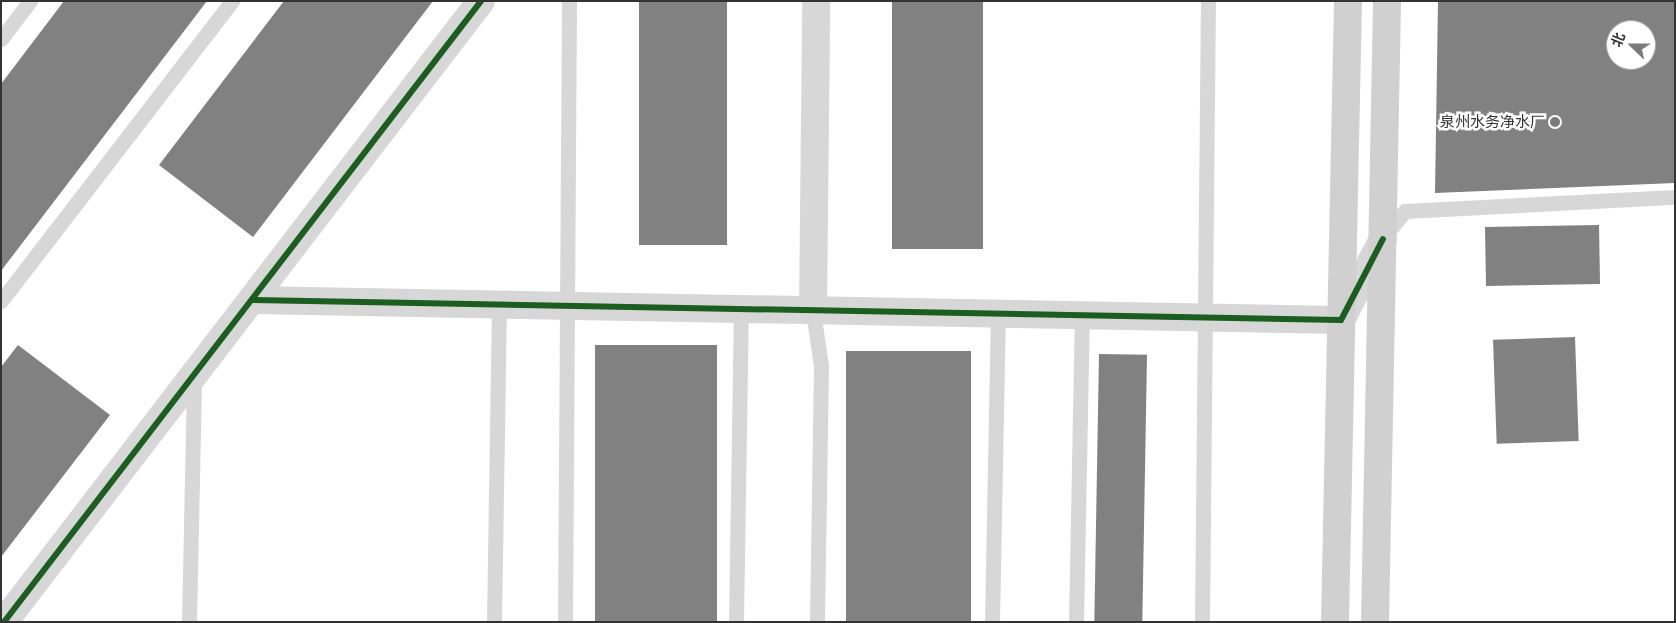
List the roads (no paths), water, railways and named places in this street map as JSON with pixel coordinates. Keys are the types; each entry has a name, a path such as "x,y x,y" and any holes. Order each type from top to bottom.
{"main road":[{"path":"1335,622 1348,1"},
{"path":"1375,622 1387,1"}],"street":[{"path":"4,622 482,1"},
{"path":"813,311 816,1"},
{"path":"252,300 1341,320 1382,239"}],"lane":[{"path":"1,39 30,1"},
{"path":"1,301 232,1"},
{"path":"565,622 569,306 569,1"},
{"path":"1202,622 1208,1"},
{"path":"1382,239 1406,211 1675,197"},
{"path":"494,622 499,305"},
{"path":"736,622 741,309"},
{"path":"813,311 821,366 817,622"},
{"path":"992,622 998,314"},
{"path":"1076,622 1082,316"},
{"path":"189,622 194,376"}],"place":[{"name":"泉州水务净水厂","path":"1555,122"}]}
